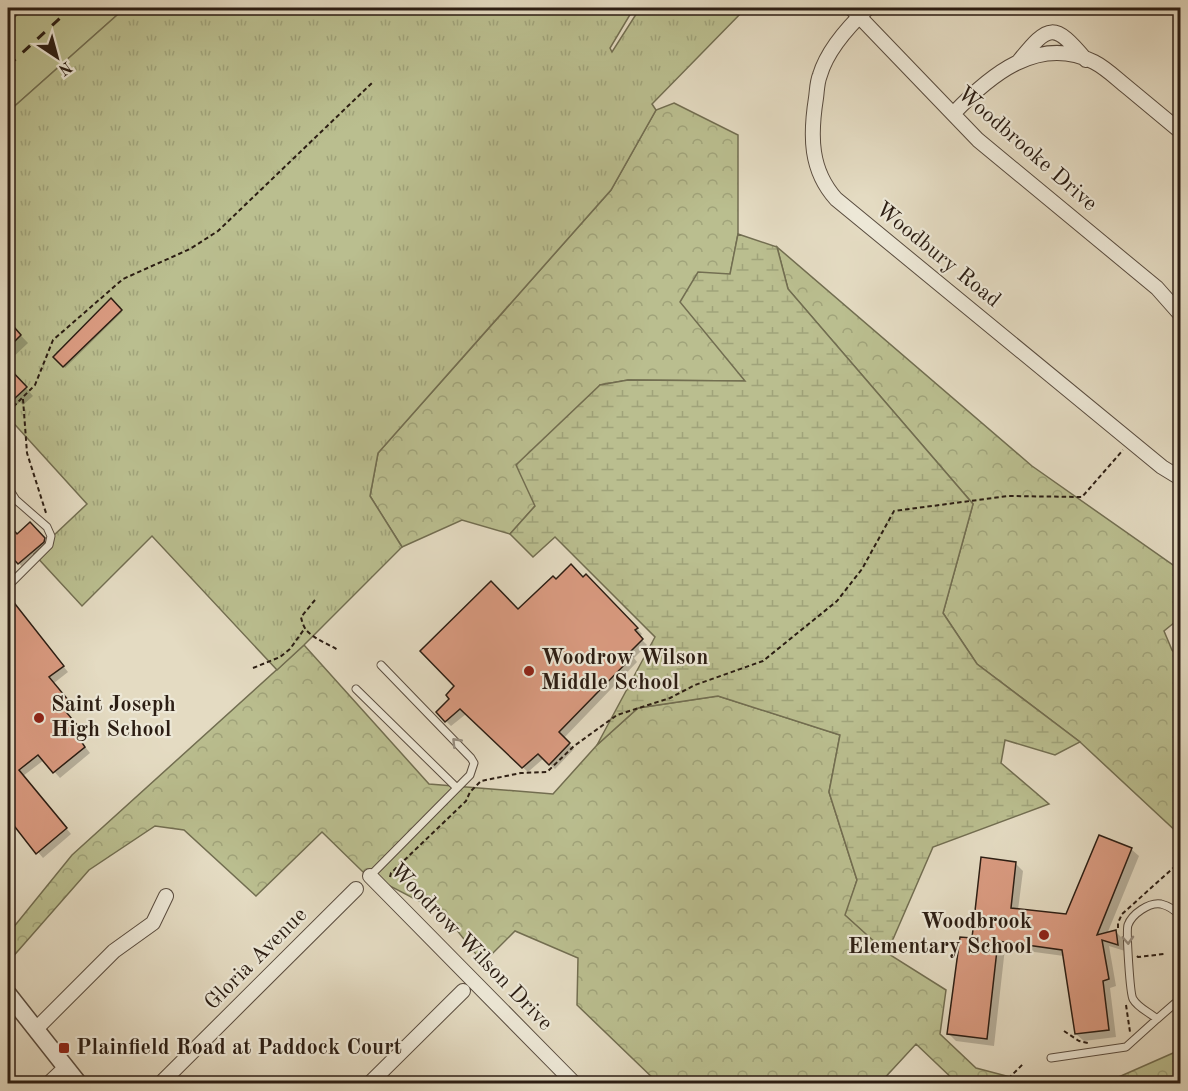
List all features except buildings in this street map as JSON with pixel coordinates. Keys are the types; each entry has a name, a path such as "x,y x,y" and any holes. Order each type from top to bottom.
{"street":[{"name":"Woodbrooke Drive","path":"859,10 978,140 1157,288 1180,314"},
{"name":"Woodbury Road","path":"859,10 832,49 820,75 812,134 814,154 827,188 836,200 1162,467 1180,478"},
{"path":"953,114 974,91 1018,61 1044,34 1058,33 1086,60"},
{"path":"1018,61 1049,54 1075,56 1093,62 1110,73 1180,131"},
{"name":"Woodrow Wilson Drive","path":"369,876 575,1083"},
{"name":"Gloria Avenue","path":"160,1083 356,889"},
{"path":"36,1029 114,951 153,923 166,896"},
{"path":"369,1083 463,991"},
{"path":"8,994 79,1083"},
{"path":"48,1083 66,1067"}],"lane":[{"path":"8,487 16,500 47,527 51,536 49,545 11,583"},
{"name":"Woodrow Wilson Drive","path":"369,876 470,775 474,763 381,665"},
{"path":"356,689 457,788"},
{"path":"1157,1019 1139,1007 1131,996 1127,927 1134,915 1146,907 1159,903 1172,908 1180,916"},
{"path":"1051,1058 1126,1047 1180,999"}],"path":[{"path":"8,412 35,386 53,339 123,279 190,249 218,231 375,81"},
{"path":"23,398 27,453 46,515"},
{"path":"380,886 466,801 470,792 481,781 522,773 547,772 574,746 617,715 670,698 695,684 763,662 837,601 862,569 894,511 1008,496 1083,497 1130,441"},
{"path":"315,600 301,618 305,628 318,639 338,650"},
{"path":"253,668 280,657 290,649 305,628"},
{"path":"1128,948 1138,957 1164,954"},
{"path":"1003,1083 1024,1063"}],"green space":[{"path":"25,8 125,8 8,112 8,23"},
{"path":"125,8 634,8 610,48 612,52 640,8 746,8 652,104 656,110 611,190 378,453 370,496 402,547 277,670 152,536 82,606 34,554 87,504 8,417 8,112"},
{"path":"674,103 738,135 738,234 730,275 746,381 628,380 600,385 535,506 510,534 462,520 402,547 370,496 378,453 611,190 656,110"},
{"path":"738,234 777,247 788,289 973,504 943,613 977,664 1080,742 1055,755 1005,740 1001,763 1049,804 933,847 887,953 845,915 857,880 829,792 840,735 718,696 638,708 597,745 655,637 555,537 533,557 510,534 535,506 516,465 600,385 628,380 745,381 680,302 698,272 730,274"},
{"path":"777,247 1032,466 1180,570 1180,618 1164,631 1172,650 1180,659 1180,835 1080,742 977,664 943,613 973,504 788,289"},
{"path":"304,645 429,784 553,794 597,745 638,708 718,696 840,735 829,792 857,880 846,915 887,953 946,990 940,1034 976,1068 1033,1083 957,1083 916,1044 880,1083 658,1083 577,1005 578,958 515,931 483,963 444,914 363,872 322,832 256,896 184,830 155,826 89,870 10,960 8,934 72,855"},
{"path":"1180,1050 1180,1074 1170,1083 1105,1083"}],"railway":[{"path":"8,66 71,8"}],"place":[{"name":"Woodrow Wilson Middle School","path":"529,671"},
{"name":"Saint Joseph High School","path":"39,718"},
{"name":"Woodbrook Elementary School","path":"1044,935"},
{"name":"Plainfield Road at Paddock Court","path":"64,1048"}]}
